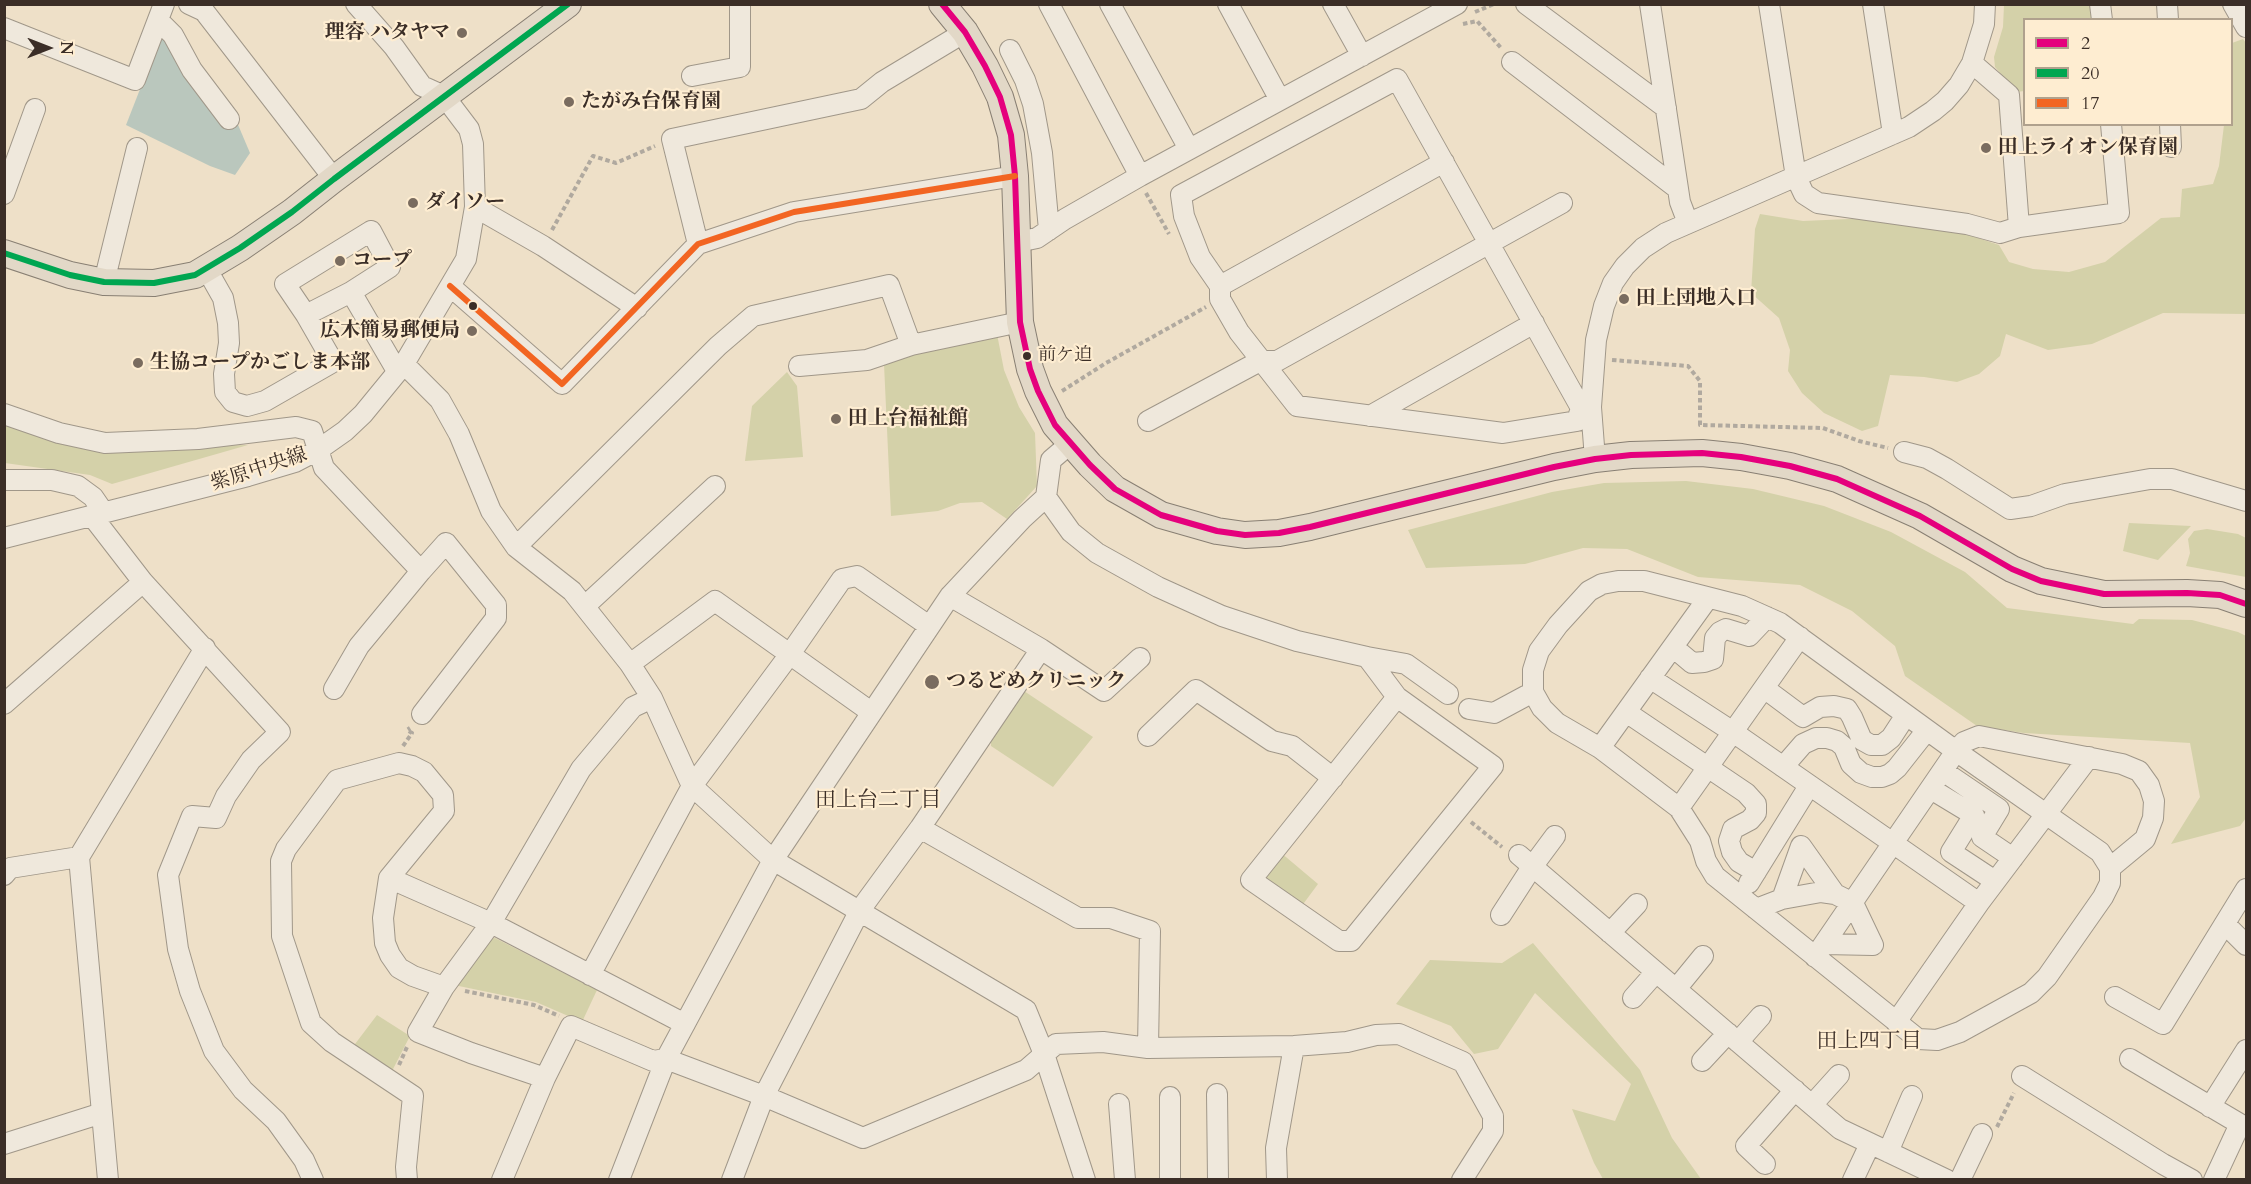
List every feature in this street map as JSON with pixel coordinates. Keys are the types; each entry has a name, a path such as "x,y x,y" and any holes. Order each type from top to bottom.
{"main road":[{"path":"4,253 70,275 104,282 154,283 195,275 292,212 334,178 568,4"},
{"path":"942,4 965,32 985,66 1000,98 1011,135 1015,176 1020,322 1030,369 1038,391 1055,424 1115,489 1153,511 1188,524 1217,531 1245,535 1279,533 1594,459 1631,455 1702,453 1790,466 1837,479 1882,498 1953,534 2012,569 2041,581 2104,594 2187,593 2220,596 2247,603"}],"street":[{"path":"189,4 204,11 334,178"},
{"path":"692,76 740,67 740,4"},
{"path":"1049,4 1140,176"},
{"path":"1110,4 1189,149"},
{"path":"1228,4 1280,100"},
{"path":"1333,4 1362,56"},
{"path":"1526,4 1666,108"},
{"path":"1650,4 1678,189 1688,223"},
{"path":"1769,4 1796,177 1804,194 1818,203 1967,224 2000,233 2019,227 2119,213 2112,126"},
{"path":"1873,4 1893,134"},
{"path":"1594,459 1586,408 1596,340 1604,306 1613,284 1625,266 1643,248 1666,233 1893,134 1920,120 1945,101 1972,63 1984,24 1984,4"},
{"path":"2233,4 2247,27"},
{"path":"364,7 422,86 444,96"},
{"path":"1018,242 1037,238 1140,176 1452,9"},
{"path":"4,28 135,80 161,12"},
{"path":"161,12 192,70 229,119"},
{"path":"698,244 672,139 861,99 882,82 965,32"},
{"path":"1010,50 1025,80 1033,104 1042,153 1049,230"},
{"path":"1512,62 1678,189"},
{"path":"1972,63 2009,95 2019,227"},
{"path":"1397,79 1534,323 1586,408 1577,421 1503,433 1297,406 1239,332 1200,257 1184,216 1181,195 1397,79"},
{"name":"紫原中央線","path":"4,538 295,462 318,450 345,431 363,414 400,368 466,259 475,207 473,144 469,129 444,96"},
{"path":"4,194 35,109"},
{"path":"2170,126 2171,147"},
{"path":"104,282 137,148"},
{"path":"1220,292 1443,162"},
{"path":"450,286 562,384 698,244 794,212 1015,176"},
{"path":"1148,421 1260,361 1277,361 1562,203"},
{"path":"475,207 543,246 637,308"},
{"path":"207,268 223,298 229,343 224,374 225,392 233,402 247,406 265,401 333,362 285,284 371,231 390,267 351,292 306,315"},
{"path":"516,547 718,346 753,315 889,285 911,345"},
{"path":"351,292 400,368 440,400 459,434 491,511 516,547 572,591 630,664 652,699 692,786 774,860 1026,1010 1044,1054 1085,1179"},
{"path":"799,366 867,360 911,345 1020,322"},
{"path":"1370,416 1534,323"},
{"path":"4,414 59,433 105,443 198,439 296,427 312,431 324,468 421,571"},
{"path":"619,1179 666,1059 774,860 950,596 1022,519 1046,497 1051,460 1071,443"},
{"path":"1904,452 1927,458 2010,509 2031,506 2065,494 2150,478 2172,479 2247,501"},
{"path":"4,480 52,480 78,486 93,497 98,515 143,582 280,732 251,760 226,796 216,818 192,816 168,875 178,949 190,991 214,1050 243,1090 276,1121 304,1160 313,1179"},
{"path":"585,606 715,486"},
{"path":"1046,497 1071,532 1097,553 1158,587 1222,616 1287,638 1406,664 1448,694"},
{"path":"334,689 359,646 446,543 496,605 496,618 422,714"},
{"path":"590,975 692,786 790,654 842,579 857,576 929,626"},
{"path":"1618,581 1644,581 1708,598 1742,606 1780,623 2100,852 2110,868 2110,883 2103,897 2047,977 2031,993 1960,1032 1937,1040 1918,1039 1896,1022 1820,951 1748,903 1715,876 1706,861 1700,841 1679,808 1600,748 1557,723 1542,708 1533,692 1533,670 1539,651 1558,625 1589,591 1602,584 1618,581"},
{"path":"4,704 143,582"},
{"path":"950,596 1041,649 1104,691 1140,658"},
{"path":"1600,748 1708,598"},
{"path":"630,664 715,601 871,712"},
{"path":"1673,647 1692,663 1704,662 1713,659 1715,638 1720,632 1726,629 1749,636 1767,617"},
{"path":"1679,808 1800,637"},
{"path":"108,1179 80,856 205,648"},
{"path":"732,1179 764,1096 860,910 920,828 1041,649"},
{"path":"1367,657 1397,697 1493,766 1351,941 1339,941 1251,880 1397,697"},
{"path":"1650,678 1733,732 1978,903"},
{"path":"1764,688 1803,717 1820,707 1834,706 1847,709 1862,740 1871,744 1882,744 1891,738 1906,715"},
{"path":"1148,736 1196,690 1272,741 1292,746 1333,778"},
{"path":"1469,709 1494,713 1533,692"},
{"path":"545,1078 418,1032 444,987 491,923 580,769 633,707 652,699"},
{"path":"1626,712 1707,769 1746,793 1756,804 1755,813 1750,820 1733,829 1729,841 1738,862 1756,872"},
{"path":"1783,767 1803,744 1816,738 1827,738 1837,741 1844,747 1851,764 1861,773 1872,777 1882,777 1897,768 1927,730"},
{"path":"1820,951 1956,751 1964,742 1978,736 2122,764 2139,771 2149,785 2154,801 2153,818 2145,839 2110,868"},
{"path":"1896,1022 1978,903 2089,757"},
{"path":"407,1179 406,1167 413,1096 332,1042 311,1023 282,936 281,861 286,849 337,780 399,763 424,772 443,795 444,811 388,879 383,918 385,943 399,968 412,976 444,987"},
{"path":"1943,771 1999,809 1982,837 2013,858"},
{"path":"1748,903 1756,872 1809,786"},
{"path":"1931,789 1974,815 1951,852 1995,882"},
{"path":"920,828 1078,918 1111,918 1150,931 1148,1048"},
{"path":"1502,915 1525,861 1555,836"},
{"path":"1782,899 1801,846 1835,894"},
{"path":"6,869 80,856"},
{"path":"1525,861 1840,1129 1947,1179"},
{"path":"388,879 491,923 685,1024"},
{"path":"2115,997 2163,1024 2247,889"},
{"path":"1748,903 1821,892 1835,894 1853,903 1873,945 1820,951"},
{"path":"1610,933 1637,904"},
{"path":"2225,924 2247,945"},
{"path":"1676,989 1703,956"},
{"path":"1633,998 1656,972"},
{"path":"1702,1061 1761,1016"},
{"path":"502,1179 545,1078 571,1026 654,1061 666,1059 764,1096 863,1138 1026,1070 1056,1044 1103,1042 1148,1048 1294,1046 1347,1042 1376,1035 1399,1034 1463,1062 1493,1116 1493,1131 1462,1179"},
{"path":"1277,1179 1276,1148 1294,1046"},
{"path":"2210,1107 2247,1050"},
{"path":"2130,1059 2243,1126 2214,1179"},
{"path":"1812,1105 1839,1075"},
{"path":"2022,1076 2163,1164 2192,1179"},
{"path":"1765,1164 1746,1146 1795,1090"},
{"path":"1217,1094 1218,1179"},
{"path":"1853,1179 1879,1148 1912,1096"},
{"path":"1170,1097 1170,1179"},
{"path":"1119,1104 1125,1179"},
{"path":"4,1144 102,1113"},
{"path":"1960,1179 1982,1134"}],"path":[{"path":"1452,9 1494,4"},
{"path":"1460,24 1478,21 1512,62"},
{"path":"543,246 593,156 616,163 672,139"},
{"path":"1062,392 1220,292"},
{"path":"1594,359 1688,366 1700,381 1700,433"},
{"path":"1700,424 1823,428 1859,441 1904,452"},
{"path":"412,766 412,756 401,749 412,733 407,730 422,714"},
{"path":"1457,811 1510,853 1525,861"},
{"path":"444,987 534,1005 558,1016 571,1026"},
{"path":"390,1081 412,1038 418,1032"},
{"path":"1982,1134 1988,1129 1995,1132 2022,1076"}],"shaded area":[{"path":"2004,5 2094,5 2095,18 2023,18 2023,91 2017,92 1995,67 1994,57 2003,27"},
{"path":"160,38 171,40 236,120 250,153 235,175 210,166 126,125"},
{"path":"2243,39 2246,43 2246,314 2163,313 2092,344 2048,350 2006,334 2000,356 1979,374 1957,382 1890,375 1878,426 1862,431 1824,413 1802,393 1788,371 1790,350 1779,318 1751,293 1755,229 1760,214 1803,221 1871,218 1960,232 1999,245 2009,262 2033,269 2069,272 2105,262 2161,218 2180,217 2182,189 2213,184 2219,166 2224,126 2233,126 2233,43"},
{"path":"997,334 1004,370 1019,407 1035,433 1037,486 1007,519 982,502 960,503 938,511 891,516 884,364 910,354"},
{"path":"787,372 797,386 803,457 745,461 752,406"},
{"path":"4,423 160,447 248,445 112,484 90,475 5,463"},
{"path":"1686,481 1753,489 1824,506 1891,532 1965,572 2007,608 2133,624 2139,619 2192,620 2246,636 2246,818 2240,826 2171,844 2200,797 2190,743 2024,733 1977,726 1905,676 1895,646 1852,611 1800,585 1698,577 1627,549 1583,548 1525,564 1426,568 1408,530 1552,492 1604,483"},
{"path":"2129,523 2191,526 2158,560 2123,551"},
{"path":"2207,529 2238,534 2246,538 2246,577 2186,566 2190,553 2188,539 2194,531"},
{"path":"1024,691 1093,737 1053,787 991,746 991,737"},
{"path":"1280,852 1318,884 1301,907 1263,882 1262,874"},
{"path":"495,938 597,990 582,1022 536,1002 454,985 485,940"},
{"path":"1533,943 1640,1070 1672,1138 1701,1179 1603,1179 1572,1109 1615,1121 1631,1084 1535,993 1498,1049 1474,1054 1451,1026 1396,1004 1430,960 1502,963"},
{"path":"377,1015 410,1036 391,1073 352,1048"}],"transit line":[{"name":"20","path":"4,253 70,275 104,282 154,283 195,275 240,248 292,212 568,4"},
{"name":"2","path":"942,4 965,32 985,66 1000,97 1011,135 1015,176 1020,322 1030,369 1038,391 1055,425 1090,465 1115,489 1161,515 1217,531 1245,535 1279,533 1595,459 1631,455 1702,453 1790,466 1837,479 1920,516 2012,569 2041,581 2104,594 2220,595 2246,604"},
{"name":"17","path":"450,286 562,384 698,244 794,212 1015,176"}],"place":[{"name":"理容 ハタヤマ","path":"462,33"},
{"name":"たがみ台保育園","path":"569,102"},
{"name":"田上ライオン保育園","path":"1986,148"},
{"name":"ダイソー","path":"413,203"},
{"name":"コープ","path":"340,261"},
{"name":"田上団地入口","path":"1624,299"},
{"name":"広木簡易郵便局","path":"472,331"},
{"name":"前ケ迫","path":"1027,356"},
{"name":"生協コープかごしま本部","path":"138,363"},
{"name":"田上台福祉館","path":"836,419"},
{"name":"つるどめクリニック","path":"932,682"}],"district":[{"name":"田上台二丁目","path":"878,801"},
{"name":"田上四丁目","path":"1869,1042"}]}
